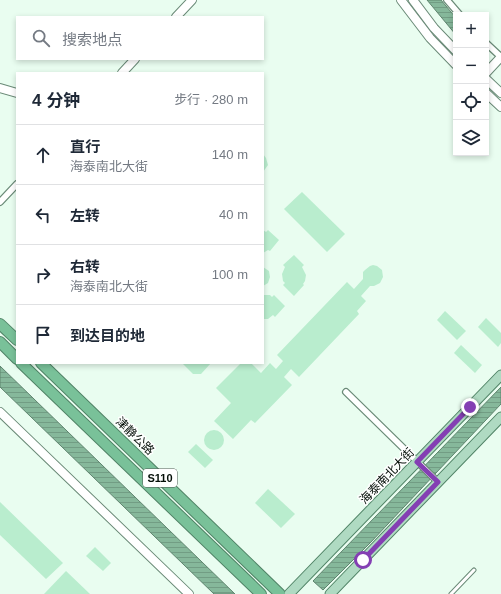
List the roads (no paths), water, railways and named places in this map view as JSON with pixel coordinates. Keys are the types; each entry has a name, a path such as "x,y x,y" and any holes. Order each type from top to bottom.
{"highway":[{"path":"0,324 16,339"},
{"path":"0,342 16,358"},
{"name":"S110","path":"22,364 261,594"},
{"name":"津静公路","path":"42,364 280,594"}],"main road":[{"path":"177,16 192,0"},
{"path":"401,0 430,38 453,62"},
{"path":"413,0 434,28 453,49"},
{"path":"489,72 501,58"},
{"path":"123,72 134,60"},
{"path":"489,77 501,93"},
{"path":"0,88 16,93"},
{"path":"489,96 501,107"},
{"name":"海泰南北大街","path":"289,594 419,464 501,375"},
{"path":"0,412 189,594"},
{"path":"330,594 437,480 501,417"}],"street":[{"path":"447,0 457,12"},
{"path":"489,46 501,58"},
{"path":"0,202 16,185"},
{"path":"346,392 437,480"}],"lane":[{"path":"451,594 474,570"}]}
